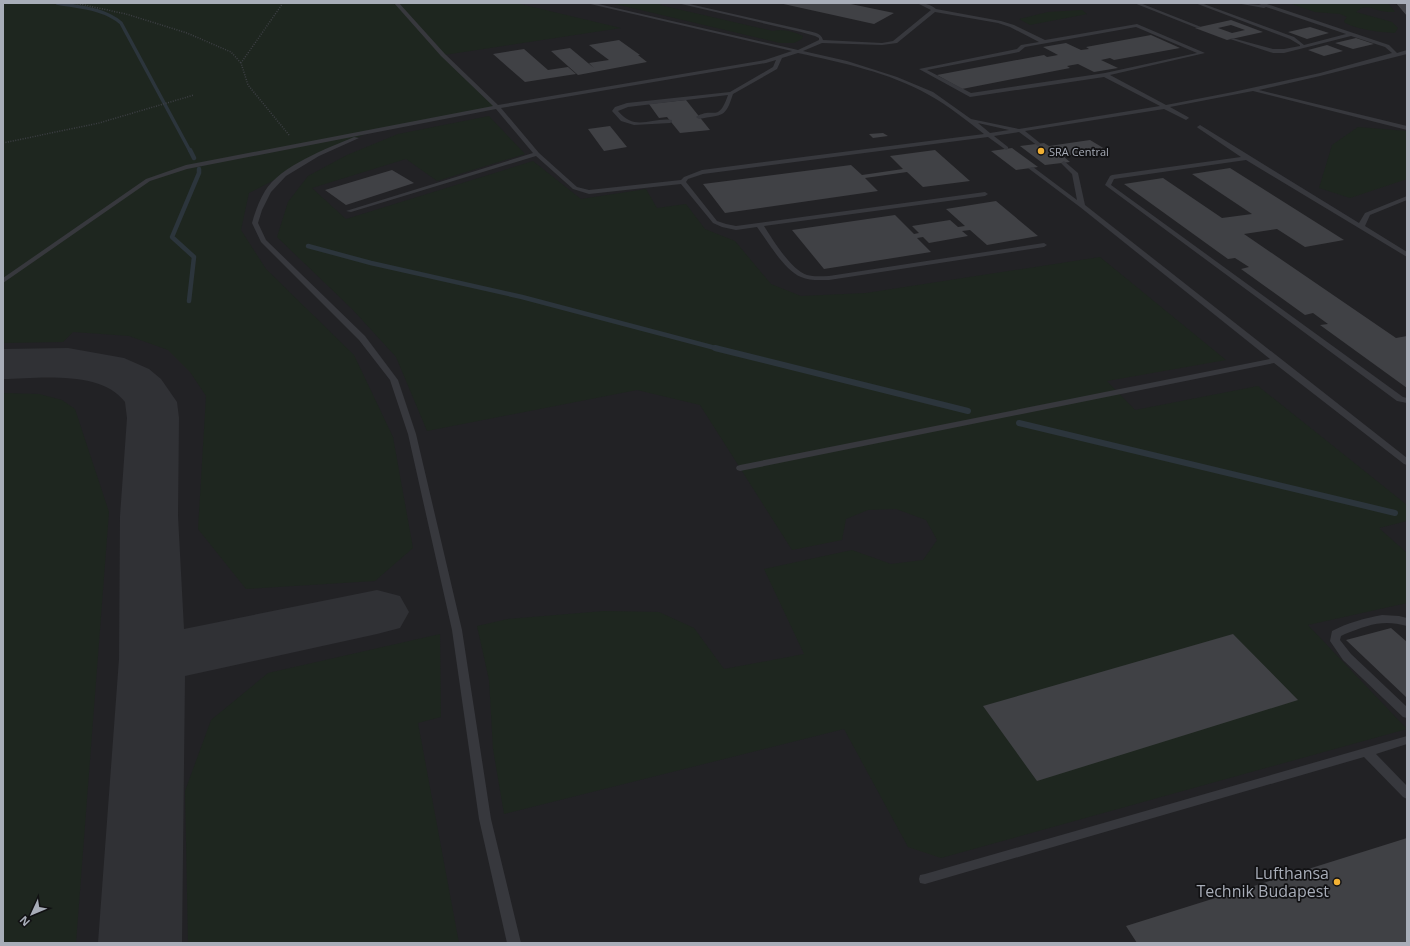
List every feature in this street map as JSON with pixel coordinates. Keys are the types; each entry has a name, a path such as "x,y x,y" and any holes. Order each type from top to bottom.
{"lane":[{"path":"396,3 443,55 497,107 537,154 575,188 588,192 683,182 686,178 702,172 1021,131 1166,107 1252,89 1407,52"},
{"path":"588,3 846,62 914,85 941,100 1006,148"},
{"path":"679,3 806,32 817,35 821,38 821,41"},
{"path":"919,3 931,7 934,10 999,22 1012,26 1044,42"},
{"path":"1136,3 1199,27"},
{"path":"1197,3 1292,38 1302,44 1302,47"},
{"path":"1238,3 1275,8"},
{"path":"1259,3 1387,46 1395,53 1393,56"},
{"path":"3,281 148,180 186,167 497,107 780,57 799,51 821,41 882,44 895,42 934,10"},
{"path":"1137,25 1202,53 1105,75 970,95 922,69 1019,50 1023,46 1137,25"},
{"path":"1232,39 1273,52 1302,47 1352,34"},
{"path":"670,121 646,124 630,123 623,120 615,111 617,108 627,105 731,93 775,68 780,57"},
{"path":"1105,75 1186,118"},
{"path":"1252,89 1407,128"},
{"path":"699,117 722,113 726,108 731,93"},
{"path":"967,119 1021,131 1038,144"},
{"path":"1200,127 1247,158 1407,256"},
{"path":"372,131 317,155 284,175 268,191 255,222 263,241 362,338 394,380 412,434 457,630 485,819 514,943"},
{"path":"349,211 537,154"},
{"path":"1247,158 1112,177 1108,185 1400,399 1407,401"},
{"path":"1064,163 1075,173 1082,206"},
{"path":"1031,168 1082,206 1407,462"},
{"path":"683,182 715,222 724,226 736,228 760,226 984,194"},
{"path":"1361,227 1366,214 1372,210 1407,198"},
{"path":"760,226 795,271 804,276 815,278 829,278 1044,245"},
{"path":"740,468 1276,360"},
{"path":"1407,622 1390,617 1380,618 1341,631 1336,634 1335,641 1347,657 1407,714"},
{"path":"925,879 1407,740"},
{"path":"1367,752 1407,794"}],"path":[{"path":"75,3 126,14 187,33 231,52 241,63 248,85 297,145"},
{"path":"241,63 283,3"},
{"path":"3,142 93,125 147,111 194,95"}],"shaded area":[{"path":"3,3 1407,3 1407,943 3,943"},
{"path":"3,3 516,3 621,28 444,55 497,107 372,131 317,155 284,175 249,193 241,230 266,269 354,355 393,437 413,548 375,581 246,589 198,529 206,396 190,372 168,350 129,336 73,332 63,342 3,343"},
{"path":"611,3 664,3 660,5 773,31 788,31 803,36 802,39 794,43 780,43"},
{"path":"1289,3 1388,3 1395,12 1365,7 1356,12 1392,22 1398,28 1395,33 1363,29 1345,23 1344,21 1347,17 1340,14 1315,12"},
{"path":"1082,10 1087,14 1030,25 1019,19 1048,12"},
{"path":"489,116 525,154 437,181 406,159 312,188 346,219 533,161 581,199 646,189 657,208 686,204 705,229 735,241 771,284 801,296 866,293 1100,257 1226,360 1107,381 1135,410 1258,386 1407,505 1407,521 1379,528 1407,553 1407,603 1308,625 1407,729 941,858 908,847 844,729 504,814 493,749 489,680 477,626 508,619 604,611 659,612 694,628 724,669 804,654 764,569 852,550 891,564 923,560 937,540 926,520 896,509 868,510 846,519 842,540 792,550 700,405 637,390 427,431 396,357 352,309 277,237 288,202 308,176 347,155 398,134"},
{"path":"1358,127 1407,131 1407,179 1350,198 1319,188 1332,145"},
{"path":"3,393 39,394 62,400 75,409 109,512 76,943 3,943"},
{"path":"440,634 441,717 418,723 459,943 188,943 185,791 211,720 268,673"}],"building":[{"path":"779,3 846,3 894,13 874,24"},
{"path":"1396,3 1407,3 1407,16"},
{"path":"1231,20 1263,32 1227,40 1195,28","holes":["1231,25 1245,30 1232,33 1218,28"]},
{"path":"1310,27 1329,33 1307,39 1288,32"},
{"path":"1151,35 1180,48 1114,60 1110,58 1101,60 1118,68 1094,72 1078,64 1067,66 1070,68 962,89 937,75 1044,55 1047,57 1058,55 1043,47 1066,43 1081,50 1089,49 1086,47"},
{"path":"1356,38 1374,44 1353,49 1335,43"},
{"path":"619,40 647,62 578,75 551,51 570,48 594,68 589,63 609,60 589,45"},
{"path":"1327,45 1343,51 1324,56 1308,50"},
{"path":"524,49 548,70 568,67 576,74 525,82 493,54"},
{"path":"686,100 710,130 680,133 667,117 659,118 649,104"},
{"path":"610,126 627,147 604,151 588,129"},
{"path":"883,133 888,136 873,138 869,134"},
{"path":"1090,140 1105,149 1063,156 1070,162 1045,165 1020,146 1044,143 1049,146"},
{"path":"1012,148 1038,167 1016,170 991,151"},
{"path":"935,150 970,181 923,187 907,172 865,178 878,191 725,213 703,184 851,165 862,175 903,169 890,156"},
{"path":"1230,168 1344,240 1305,247 1277,229 1244,234 1396,338 1407,336 1407,388 1320,325 1328,324 1313,313 1305,315 1241,269 1249,267 1235,258 1228,259 1124,184 1163,178 1222,218 1252,214 1192,174"},
{"path":"392,170 414,183 346,205 325,190"},
{"path":"996,201 1038,236 987,245 970,230 962,231 968,236 929,243 923,237 917,238 931,252 824,269 792,230 895,215 914,234 919,233 912,226 950,220 958,227 965,226 946,209"},
{"path":"1391,628 1407,642 1406,697 1346,640"},
{"path":"1233,634 1298,700 1037,781 983,706"},
{"name":"Lufthansa Technik Budapest","path":"1407,838 1407,943 1137,943 1126,926"}],"waterway":[{"path":"57,3 99,11 121,23 190,151"},
{"path":"190,150 194,158"},
{"path":"189,301 194,257 172,237 199,173 199,169"},
{"path":"308,246 371,263 522,297 719,349"},
{"path":"719,349 968,411"},
{"path":"1019,423 1395,513"}],"taxiway":[{"path":"3,364 68,363 106,369 131,380 143,390 151,402 153,418 149,516 152,659"},
{"path":"152,659 377,612"},
{"path":"140,943 152,659"}],"place":[{"name":"SRA Central","path":"1041,151"},
{"name":"Lufthansa Technik Budapest","path":"1337,882"}]}
